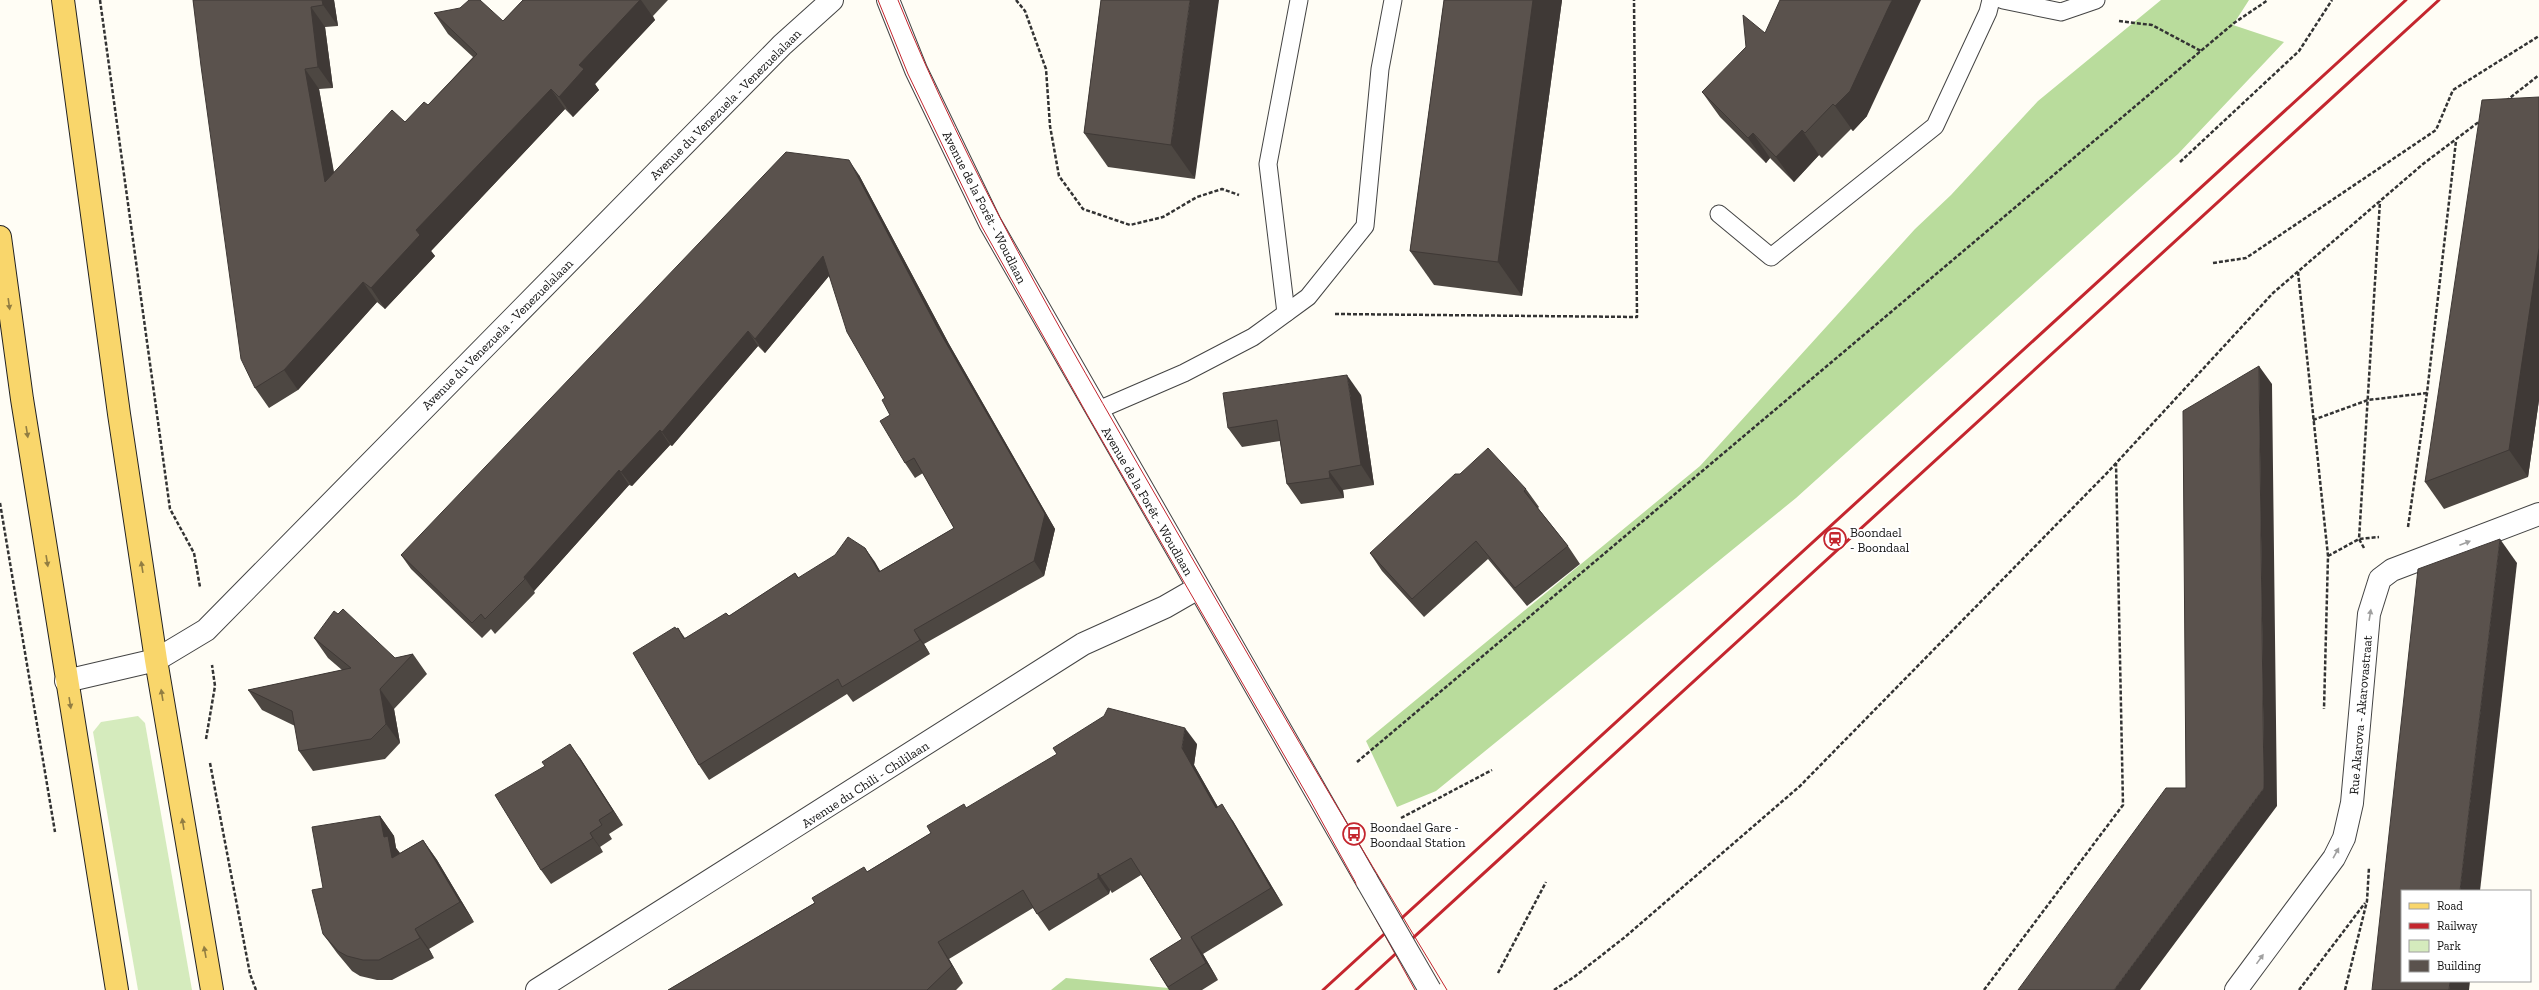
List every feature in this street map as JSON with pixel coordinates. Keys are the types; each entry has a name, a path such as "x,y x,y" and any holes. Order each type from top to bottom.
{"main road":[{"path":"63,0 119,414 156,660 212,990"},
{"path":"0,237 22,399 66,681 117,990"}],"street":[{"name":"Avenue du Venezuela - Venezuelalaan","path":"66,681 156,660 206,630 782,45 832,0"},
{"name":"Avenue de la Forêt - Woudlaan","path":"888,0 916,70 990,223 1096,411 1430,990"},
{"path":"2380,579 2392,570 2539,514"},
{"name":"Rue Akarova - Akarovastraat","path":"2236,990 2334,858 2344,838 2352,802 2369,614 2380,579"},
{"name":"Avenue du Chili - Chililaan","path":"537,990 1083,644 1165,607 1198,588"}],"lane":[{"path":"1286,313 1268,164 1299,0"},
{"path":"1096,411 1184,372 1253,337 1308,297 1365,226 1380,69 1393,0"},
{"path":"1719,214 1771,257 1935,126 1988,12 1991,0"},
{"path":"2003,0 2061,12 2096,0"}],"path":[{"path":"100,0 170,509 194,553 215,686 206,738 207,746"},
{"path":"1016,0 1025,11 1046,69 1050,126 1059,176 1083,209 1130,225 1163,217 1197,197 1222,189 1274,208"},
{"path":"1286,313 1637,317 1634,0"},
{"path":"1357,762 2234,22 2268,0"},
{"path":"2180,162 2299,51 2332,0"},
{"path":"2111,20 2152,25 2201,51"},
{"path":"2213,263 2246,258 2436,130 2453,90 2539,36"},
{"path":"2501,105 2539,75"},
{"path":"1554,990 1574,977 1625,936 1800,786 2116,463 2273,293 2423,164 2484,118"},
{"path":"2413,563 2407,536 2427,394 2456,140"},
{"path":"2380,200 2360,539 2380,579"},
{"path":"2298,271 2328,556 2324,713"},
{"path":"2314,420 2368,400 2427,394"},
{"path":"1984,990 2123,805 2116,463"},
{"path":"0,504 55,834"},
{"path":"2328,556 2360,539 2383,537"},
{"path":"210,761 250,974 256,990"},
{"path":"1401,818 1492,770"},
{"path":"2345,990 2367,901 2370,862"},
{"path":"1498,973 1546,882"},
{"path":"2299,990 2367,901"}],"green space":[{"path":"2161,0 2249,0 2233,25 2284,42 2178,154 1796,498 1436,791 1397,807 1366,741 1700,466 1915,229 1951,195 2038,101"},
{"path":"138,716 145,723 192,990 138,990 93,732 101,722"},
{"path":"1066,978 1189,990 1051,990"}],"building":[{"path":"193,0 322,0 323,5 311,7 318,67 305,69 325,182 392,110 405,122 424,102 428,105 477,54 434,13 460,8 469,0 480,0 503,21 523,0 640,0 579,65 584,69 559,97 551,89 416,230 420,235 371,288 363,282 284,370 255,388 241,359"},
{"path":"1101,0 1190,0 1171,145 1084,133"},
{"path":"1444,0 1533,0 1498,262 1410,251"},
{"path":"1780,0 1892,0 1850,91 1835,106 1833,104 1805,133 1802,130 1776,157 1753,133 1748,138 1702,92 1746,47 1743,15 1765,33"},
{"path":"2539,97 2539,248 2509,450 2425,482 2482,100"},
{"path":"786,152 849,160 938,329 1045,514 1034,561 914,630 920,640 842,687 838,679 699,765 633,653 675,627 676,629 678,628 684,639 726,613 729,616 795,573 798,578 835,555 848,537 865,548 879,572 954,528 914,458 905,463 880,421 890,415 882,400 885,398 847,332 823,256 755,339 748,331 662,432 660,430 621,472 619,470 524,577 525,579 485,619 481,614 472,623 401,555"},
{"path":"2259,366 2264,788 2114,990 2018,990 2166,788 2186,788 2183,411"},
{"path":"1347,375 1361,465 1329,471 1330,478 1287,484 1277,420 1228,428 1223,393"},
{"path":"1488,448 1526,489 1524,491 1568,546 1515,588 1476,541 1412,599 1370,553 1455,474 1460,474"},
{"path":"2500,539 2460,890 2401,890 2401,982 2450,982 2449,990 2372,990 2418,569"},
{"path":"343,609 395,658 413,654 380,689 386,724 371,739 299,751 292,711 248,690 351,668 314,638 334,611 338,614"},
{"path":"1108,708 1185,728 1182,748 1216,808 1222,804 1271,888 1191,937 1206,963 1168,987 1150,959 1182,939 1131,858 1100,876 1098,873 1098,878 1037,914 1023,890 938,942 952,966 927,990 668,990 815,903 812,898 864,867 867,872 931,833 927,826 964,804 966,808 1057,754 1053,748 1104,716"},
{"path":"570,744 613,811 599,820 602,825 590,833 593,838 541,870 495,795 545,766 542,762"},
{"path":"380,816 384,837 388,836 392,858 423,840 460,902 415,929 420,938 379,960 363,960 347,956 338,951 323,934 312,890 323,888 312,827"}],"tram line":[{"path":"878,0 908,74 982,227 1088,416 1310,800 1415,990"},
{"path":"898,0 925,64 955,128 1051,313 1263,681 1447,990"}],"railway":[{"path":"1323,990 2406,0"},
{"path":"1356,990 2439,0"}],"place":[{"name":"Boondael - Boondaal","path":"1835,539"},
{"name":"Boondael Gare - Boondaal Station","path":"1354,834"}]}
